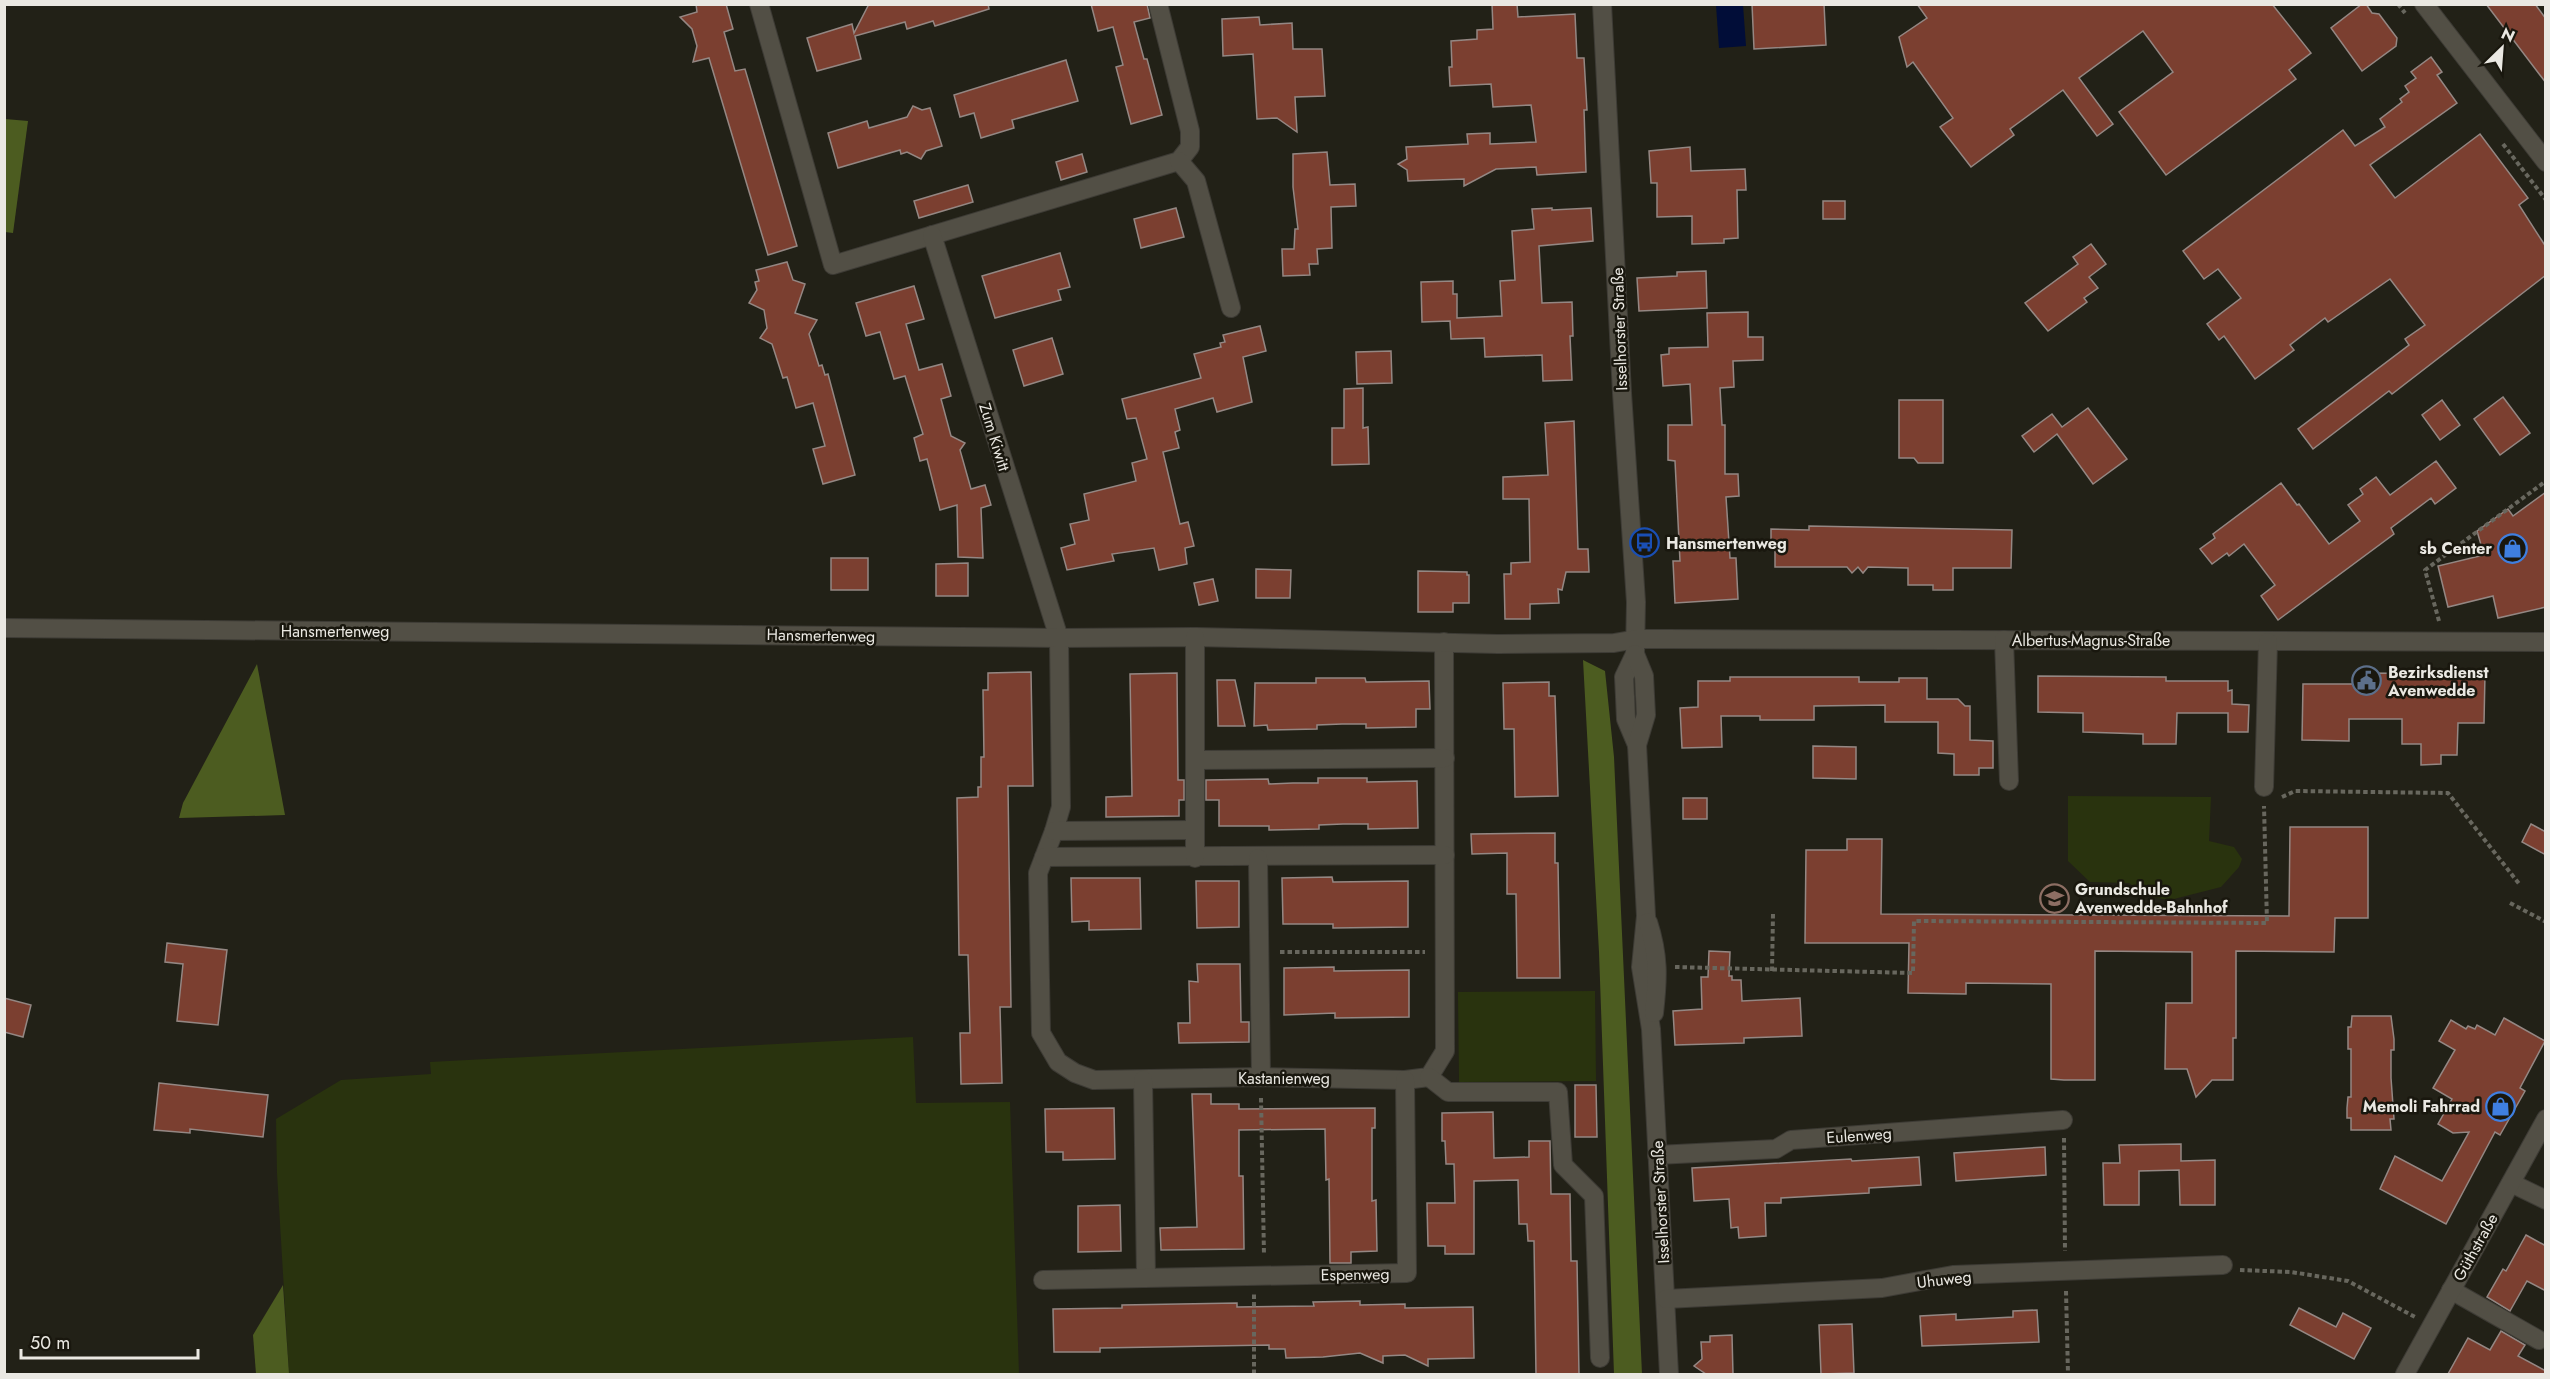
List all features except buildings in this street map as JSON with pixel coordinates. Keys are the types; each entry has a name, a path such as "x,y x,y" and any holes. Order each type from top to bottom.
{"street":[{"path":"759,4 833,265 1179,161 1190,147 1191,131 1158,4"},
{"name":"Isselhorster Straße","path":"1602,4 1636,646 1644,676 1646,715 1637,745 1646,917 1656,946 1658,967 1651,1029 1670,1374"},
{"path":"2424,4 2546,162"},
{"path":"1179,161 1196,181 1231,308"},
{"name":"Zum Kiwitt","path":"932,235 1059,638"},
{"name":"Hansmertenweg","path":"4,628 1195,638 1614,643 1636,646"},
{"name":"Kastanienweg","path":"1059,638 1060,807 1054,831 1038,873 1041,1033 1058,1062 1075,1073 1094,1080 1261,1077 1405,1080 1429,1077"},
{"path":"1195,638 1195,858"},
{"path":"2004,640 2009,781"},
{"name":"Albertus-Magnus-Straße","path":"1636,646 2004,640 2546,642"},
{"path":"1444,642 1445,1052 1429,1077 1448,1092 1558,1092 1563,1165 1594,1196 1600,1358"},
{"path":"2267,798 2268,642"},
{"path":"1196,760 1445,758"},
{"path":"1054,831 1195,830"},
{"path":"1044,858 1445,855"},
{"path":"1258,858 1261,1077"},
{"path":"1143,1080 1146,1277"},
{"name":"Espenweg","path":"1043,1280 1407,1274 1405,1080"},
{"name":"Güthstraße","path":"2405,1374 2546,1119"},
{"name":"Eulenweg","path":"1657,1155 1776,1149 1791,1140 2063,1120"},
{"path":"2511,1183 2546,1200"},
{"name":"Uhuweg","path":"1666,1299 1882,1288 1953,1275 2223,1265"},
{"path":"2451,1290 2539,1340"}],"path":[{"path":"2445,642 2425,570 2546,481"},
{"path":"2279,798 2295,791 2448,793 2520,885"},
{"path":"1665,967 1913,973 1914,921 2267,923 2267,798"},
{"path":"2510,903 2546,922"},
{"path":"1772,971 1773,915"},
{"path":"1261,952 1444,952"},
{"path":"1254,1374 1254,1293 1264,1257 1261,1077"},
{"path":"2063,1120 2068,1374"},
{"path":"2223,1265 2247,1272 2291,1272 2348,1281 2431,1325"}],"green space":[{"path":"5,119 28,121 13,233 5,232"},
{"path":"1583,660 1605,671 1614,757 1642,1374 1614,1374 1599,952"},
{"path":"257,664 285,815 179,818 183,803"},
{"path":"2068,796 2211,797 2209,841 2234,847 2242,859 2239,867 2221,887 2170,900 2150,897 2129,883 2090,882 2068,861"},
{"path":"1595,991 1596,1081 1459,1082 1458,992"},
{"path":"913,1037 916,1103 1010,1102 1019,1374 289,1374 276,1119 341,1080 431,1074 430,1062"},
{"path":"283,1285 289,1374 256,1374 253,1335"}],"water":[{"path":"1716,5 1743,5 1746,46 1719,48"}],"place":[{"name":"Hansmertenweg","path":"1645,543"},
{"name":"sb Center","path":"2513,548"},
{"name":"Bezirksdienst Avenwedde","path":"2367,681"},
{"name":"Grundschule Avenwedde-Bahnhof","path":"2054,898"},
{"name":"Memoli Fahrrad","path":"2501,1106"}]}
